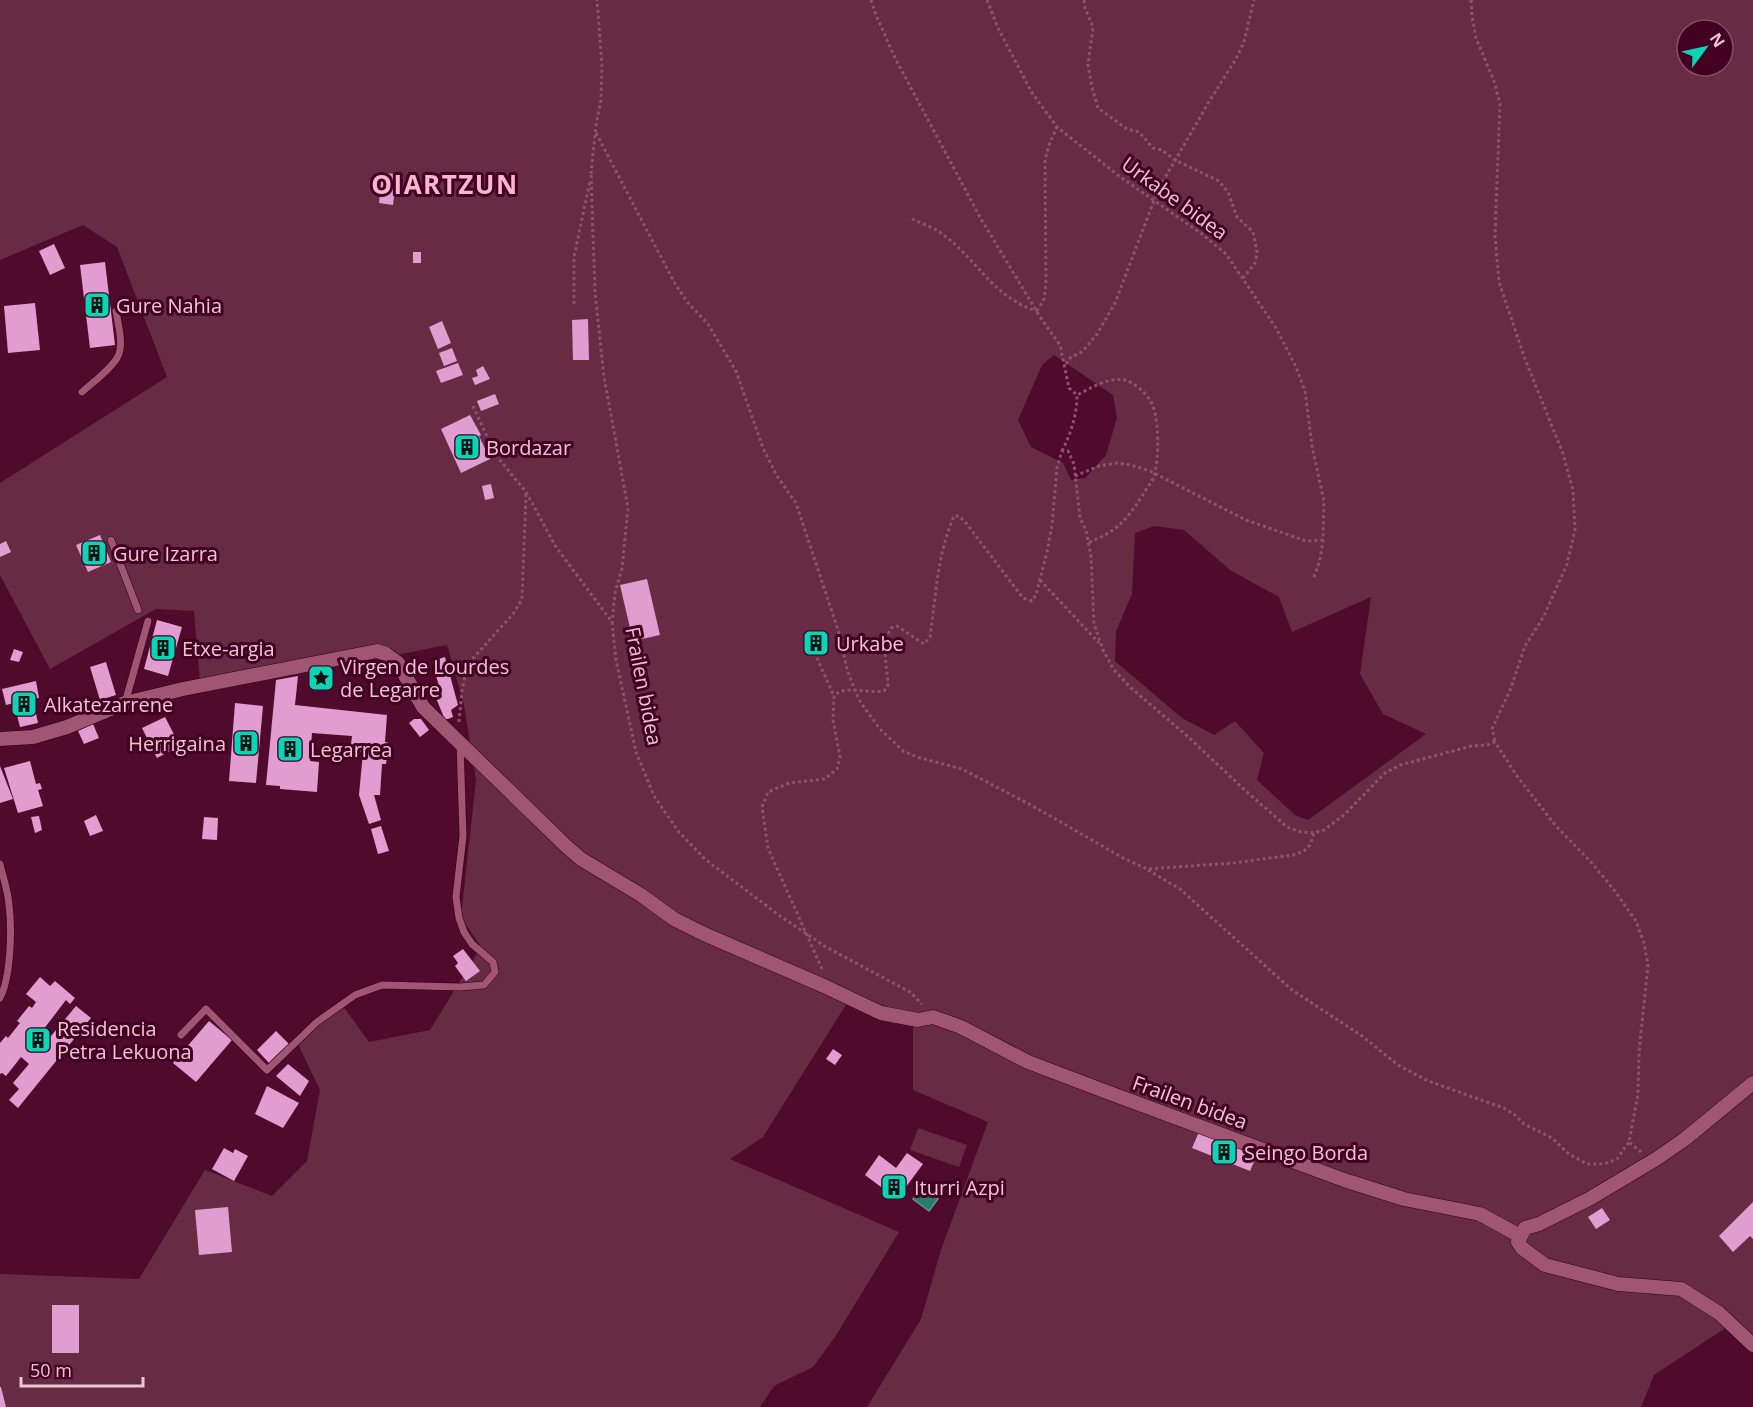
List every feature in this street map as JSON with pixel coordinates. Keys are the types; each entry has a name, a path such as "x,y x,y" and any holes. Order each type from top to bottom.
{"street":[{"name":"Frailen bidea","path":"0,739 33,737 66,727 125,703 227,680 377,651 386,654 398,663 423,707 581,859 674,919 881,1013 918,1020 933,1017 961,1027 1028,1062 1344,1180 1404,1199 1480,1214 1520,1236 1518,1242 1522,1248 1545,1265 1618,1284 1681,1289 1719,1313 1753,1345"},
{"path":"1520,1236 1525,1228 1539,1224 1589,1199 1656,1159 1685,1139 1751,1084"}],"lane":[{"path":"82,392 100,377 119,355 120,337 116,311"},
{"path":"111,540 138,610"},
{"path":"125,703 148,621"},
{"path":"181,1035 206,1009 267,1070 317,1022 355,995 382,985 460,987 484,985 495,972 493,962 472,944 464,932 456,897 462,836 459,744"},
{"path":"0,864 9,904 8,968 0,998"}],"path":[{"path":"574,303 574,257 591,175 601,100 602,65 597,0"},
{"path":"834,696 839,691 851,689 873,693 884,691 888,685 884,642 891,628 897,626 924,644 930,637 945,537 954,516 959,516 966,523 1023,598 1032,601 1041,580 1052,525 1057,468 1070,435 1077,407 1077,395 1069,388 1060,345 981,219 895,58 871,0"},
{"name":"Urkabe bidea","path":"987,0 998,28 1032,93 1057,127 1119,176 1156,200 1226,254 1276,328 1296,367 1305,391 1312,446 1324,501 1323,540 1320,560 1313,580"},
{"path":"1084,0 1093,27 1088,64 1098,108 1127,129 1139,132 1153,148 1162,150 1175,160 1218,181 1228,192 1237,217 1253,232 1257,252 1255,263 1243,278"},
{"path":"1065,364 1070,358 1083,351 1097,334 1115,303 1156,200 1158,189 1236,59 1244,42 1254,0"},
{"path":"596,133 674,282 688,303 708,324 736,371 763,448 777,476 796,503 838,630 846,669 861,703 880,729 903,751 962,769 1180,889 1292,990 1362,1036 1398,1065 1428,1081 1504,1108 1524,1124 1552,1138 1569,1154 1587,1164 1605,1164 1617,1159 1629,1142 1638,1094 1639,1052 1648,965 1644,943 1636,921 1614,890 1555,825 1517,776 1495,742 1492,729 1511,688 1525,646 1551,602 1567,564 1575,530 1573,490 1562,451 1525,359 1499,282 1495,234 1500,104 1494,81 1476,38 1471,0"},
{"path":"1037,311 1044,299 1046,283 1045,160 1057,127"},
{"path":"591,175 595,292 604,377 628,508 622,568 615,593 612,622"},
{"path":"912,219 938,231 1009,299 1037,311"},
{"path":"1077,395 1104,382 1125,381 1139,389 1151,400 1156,419 1158,443 1154,477 1130,516 1108,535 1089,543"},
{"name":"Frailen bidea","path":"473,406 495,453 526,492 556,547 612,622 616,660 636,752 654,796 678,831 706,860 807,935 910,992 933,1017"},
{"path":"1062,451 1068,452 1074,464 1080,518 1089,543 1094,624 1114,670 1130,687 1287,827 1301,832 1314,833 1324,830 1344,815 1385,773 1400,765 1472,746 1487,746 1495,742"},
{"path":"1075,476 1099,466 1117,463 1154,473 1246,520 1306,541 1323,540"},
{"path":"459,744 462,691 467,665 513,614 522,599 526,492"},
{"path":"1041,580 1101,644"},
{"path":"812,647 834,696 833,720 840,757 837,769 825,779 789,783 768,792 762,807 768,848 822,966 824,986"},
{"path":"1147,869 1233,863 1293,855 1304,851 1310,845 1314,833"},
{"path":"1629,1142 1646,1156 1656,1159"}],"shaded area":[{"path":"0,0 1753,0 1753,1352 1727,1327 1654,1375 1641,1407 867,1407 921,1319 941,1250 988,1122 913,1090 913,1015 852,995 763,1137 730,1159 899,1232 835,1337 813,1367 774,1386 760,1407 0,1407 0,1274 139,1279 205,1170 272,1196 307,1161 320,1090 298,1044 340,1002 369,1042 430,1030 481,947 461,917 476,780 464,705 447,645 201,693 194,611 156,609 50,669 0,575 0,483 167,377 117,247 83,225 0,260","holes":["1054,355 1113,395 1117,418 1106,455 1085,478 1071,480 1063,463 1031,447 1018,420 1042,365","1154,526 1184,530 1230,570 1279,597 1292,632 1371,597 1360,674 1383,714 1426,734 1308,820 1295,815 1257,780 1264,753 1235,721 1214,735 1182,718 1115,661 1116,631 1132,594 1135,533"]},
{"path":"918,1128 967,1145 959,1167 910,1150"},
{"path":"921,1187 938,1199 929,1211 913,1199"}],"building":[{"path":"382,173 397,174 393,205 379,203"},
{"path":"54,244 65,268 50,275 39,251"},
{"path":"413,252 421,252 421,263 413,263"},
{"name":"Gure Nahia","path":"105,262 115,345 90,348 80,265"},
{"path":"35,303 40,350 8,353 4,306"},
{"path":"588,319 589,360 573,360 572,320"},
{"path":"442,321 451,343 438,349 429,327"},
{"path":"452,348 457,361 444,366 439,353"},
{"path":"458,363 463,375 441,383 436,371"},
{"path":"483,366 490,379 475,385 472,378 478,376 476,370"},
{"path":"495,394 499,404 481,411 477,401"},
{"name":"Bordazar","path":"470,415 490,459 461,473 441,429"},
{"path":"491,484 494,498 485,500 482,486"},
{"name":"Gure Izarra","path":"100,535 111,562 88,572 76,545"},
{"path":"6,541 11,552 0,557 0,544"},
{"path":"647,579 660,635 633,641 620,585"},
{"name":"Etxe-argia","path":"157,620 182,627 168,676 144,669"},
{"name":"Urkabe","path":"821,634 826,648 811,652 807,639"},
{"path":"14,649 23,652 19,662 10,660"},
{"path":"445,657 458,705 451,710 453,717 445,720 436,698 442,697 432,661"},
{"path":"106,662 116,695 100,700 90,667"},
{"path":"298,676 295,705 387,715 385,742 389,743 386,764 382,764 380,795 374,795 381,820 369,824 359,795 363,752 350,752 352,736 312,733 310,761 319,762 317,792 280,789 280,786 266,785 276,680"},
{"name":"Alkatezarrene","path":"36,681 39,698 33,699 38,723 20,727 14,703 6,705 2,689"},
{"name":"Herrigaina","path":"235,703 263,706 256,783 229,781"},
{"path":"165,717 180,746 157,758 142,728"},
{"path":"414,719 421,719 429,730 420,737 409,723"},
{"path":"93,724 99,738 84,744 78,731"},
{"path":"30,761 36,784 40,783 42,789 38,790 43,806 18,813 4,768"},
{"path":"0,766 13,799 0,803"},
{"path":"96,815 103,831 90,836 84,821"},
{"path":"39,816 42,830 35,833 31,817"},
{"path":"204,817 218,818 217,840 202,839"},
{"path":"381,826 389,851 378,854 371,829"},
{"path":"463,949 480,971 466,981 455,966 458,963 453,956"},
{"name":"Residencia Petra Lekuona","path":"40,977 50,986 55,981 75,998 70,1004 66,1000 43,1030 51,1036 76,1006 91,1018 18,1108 9,1100 19,1089 13,1083 29,1064 21,1057 6,1076 0,1074 0,1043 6,1036 8,1038 20,1023 17,1021 29,1006 32,1008 36,1002 26,994"},
{"path":"209,1021 232,1040 196,1082 173,1063"},
{"path":"276,1031 289,1044 269,1063 257,1050"},
{"path":"833,1049 842,1055 835,1065 826,1059"},
{"path":"288,1064 309,1081 300,1096 276,1076"},
{"path":"267,1086 299,1103 283,1128 255,1114"},
{"name":"Seingo Borda","path":"1199,1132 1257,1155 1250,1171 1192,1148"},
{"path":"224,1148 233,1153 235,1149 248,1156 234,1181 212,1169"},
{"name":"Iturri Azpi","path":"907,1153 923,1164 897,1199 865,1175 879,1155 896,1168"},
{"path":"1753,1202 1753,1239 1750,1236 1733,1252 1719,1236"},
{"path":"228,1207 232,1252 199,1255 195,1210"},
{"path":"1602,1208 1610,1220 1596,1229 1588,1217"},
{"path":"52,1305 79,1305 79,1353 52,1353"},
{"path":"1,1387 6,1407 0,1407"}],"place":[{"name":"Gure Nahia","path":"97,305"},
{"name":"Bordazar","path":"467,447"},
{"name":"Gure Izarra","path":"94,553"},
{"name":"Urkabe","path":"816,643"},
{"name":"Etxe-argia","path":"163,648"},
{"name":"Virgen de Lourdes de Legarre","path":"321,678"},
{"name":"Alkatezarrene","path":"24,704"},
{"name":"Herrigaina","path":"246,743"},
{"name":"Legarrea","path":"290,749"},
{"name":"Residencia Petra Lekuona","path":"38,1040"},
{"name":"Seingo Borda","path":"1224,1152"},
{"name":"Iturri Azpi","path":"894,1187"}],"district":[{"name":"OIARTZUN","path":"445,184"}]}
